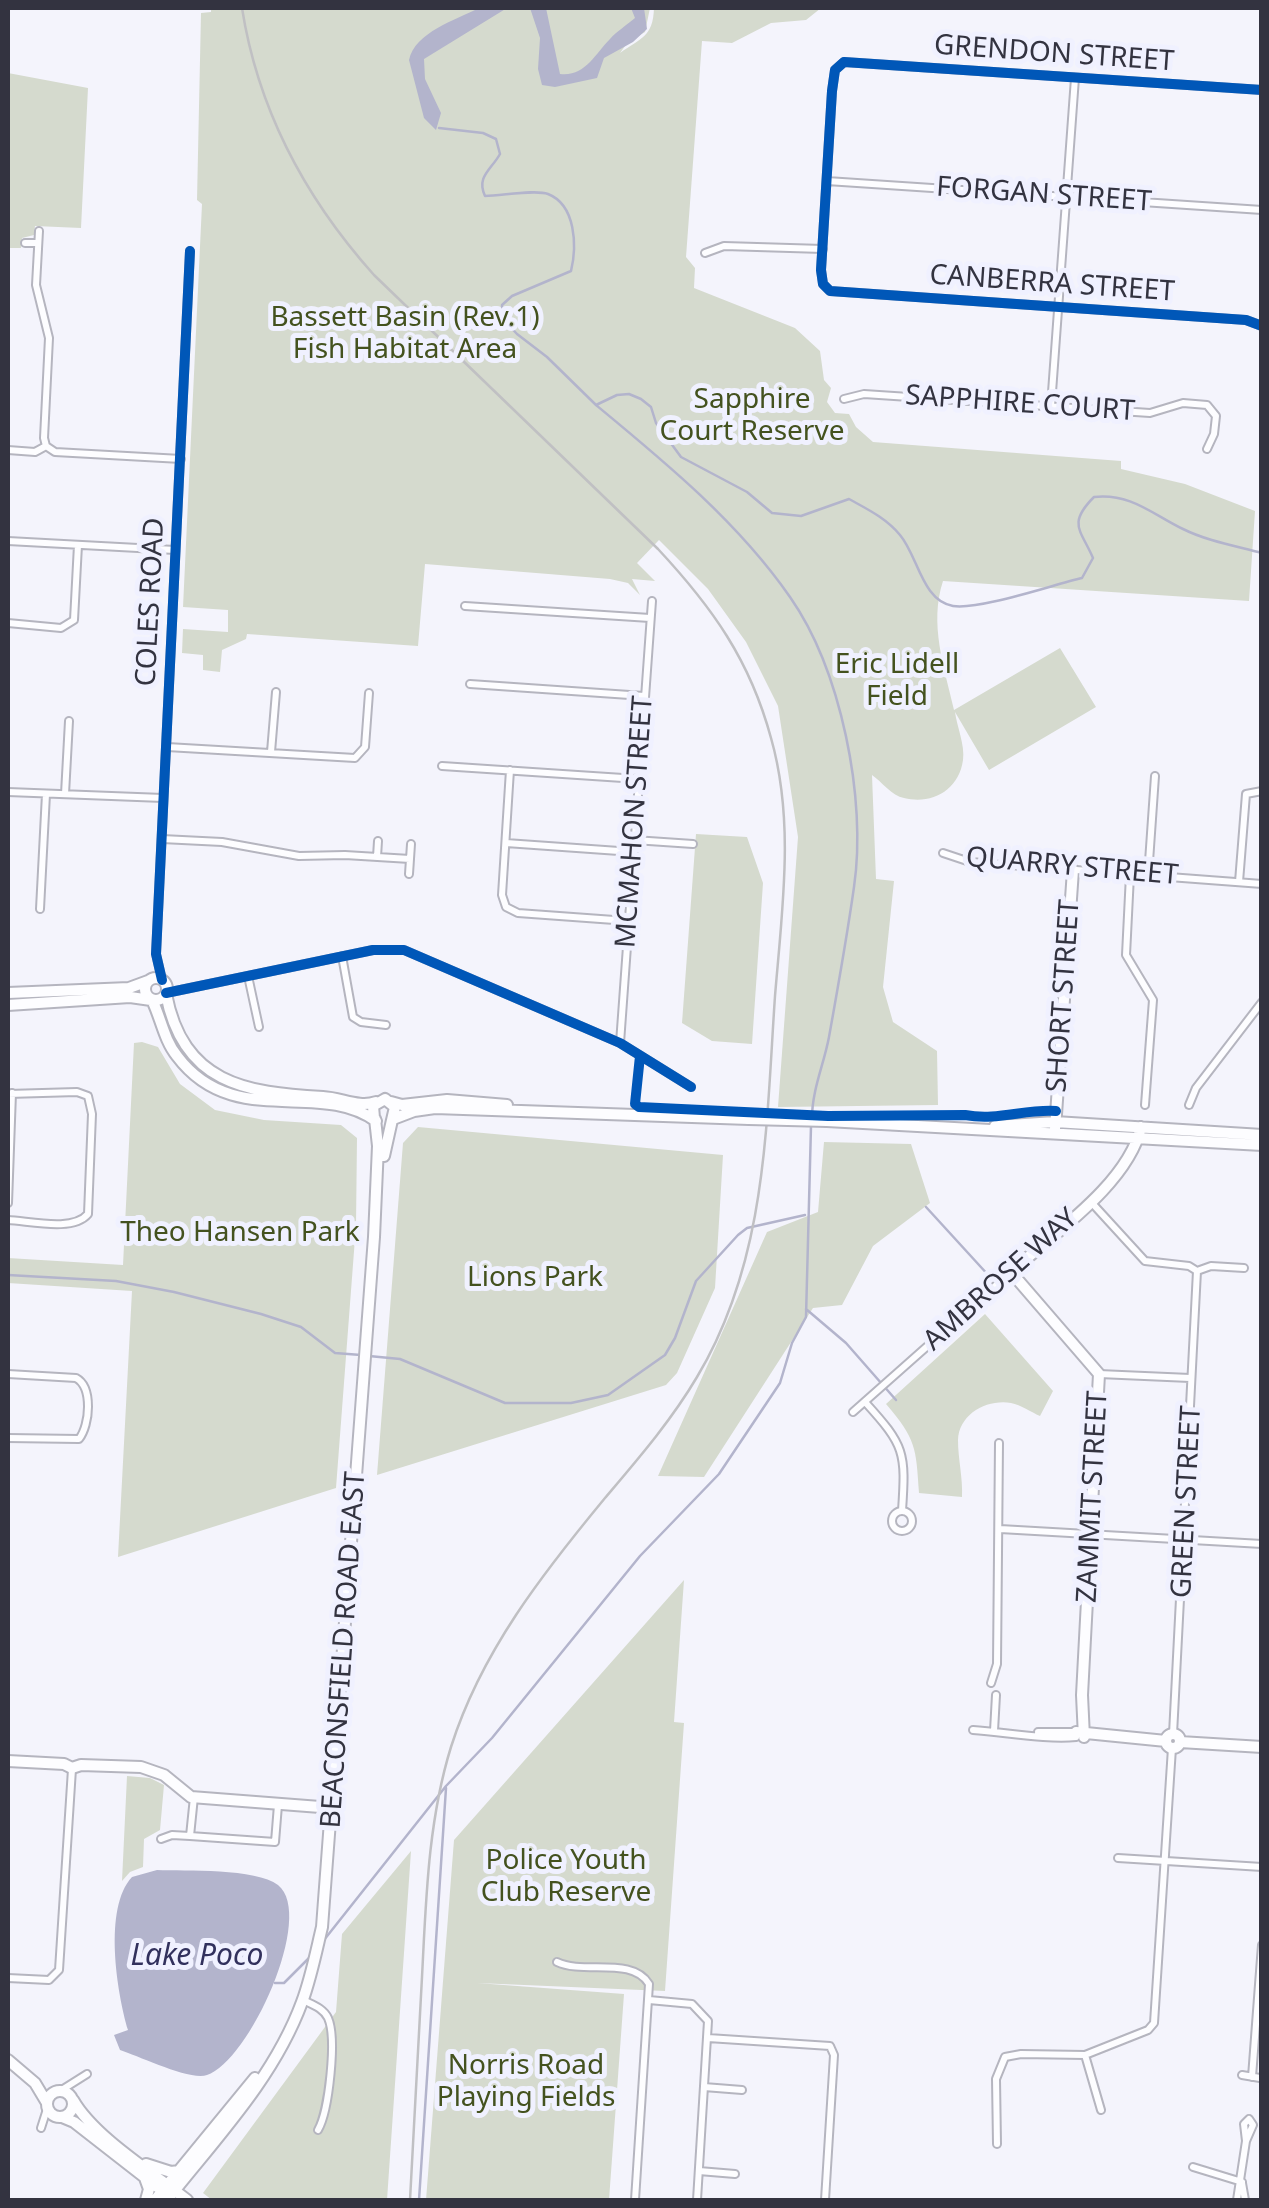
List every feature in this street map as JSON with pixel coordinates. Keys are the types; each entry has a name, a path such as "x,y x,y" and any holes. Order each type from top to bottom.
{"street":[{"name":"GRENDON STREET","path":"827,181 833,79 835,70 844,62 1262,90"},
{"path":"1051,406 1075,78"},
{"path":"705,253 724,246 822,250 827,181"},
{"name":"FORGAN STREET","path":"827,181 1262,210"},
{"path":"39,230 36,285 50,338 46,446 55,452 180,459"},
{"path":"25,242 38,244"},
{"name":"CANBERRA STREET","path":"822,250 823,284 830,291 1246,320 1262,326"},
{"name":"COLES ROAD","path":"156,980 190,251"},
{"name":"SAPPHIRE COURT","path":"844,400 864,394 1150,413 1183,404 1207,405 1216,416 1207,449"},
{"path":"8,450 35,452 46,446"},
{"path":"8,541 175,550"},
{"path":"8,623 61,628 74,620 78,545"},
{"name":"MCMAHON STREET","path":"620,1043 652,601"},
{"path":"465,606 650,618"},
{"path":"470,684 644,696"},
{"path":"271,752 276,692"},
{"path":"167,747 350,758 360,755 365,747 369,692"},
{"path":"65,794 68,721"},
{"path":"442,766 638,779"},
{"path":"510,770 502,898 510,911 628,921"},
{"path":"1148,876 1156,776"},
{"path":"1239,882 1246,794 1262,791"},
{"path":"8,792 164,798"},
{"path":"40,909 46,794"},
{"path":"162,838 222,842 299,856 410,859"},
{"path":"634,840 693,844"},
{"path":"377,857 378,841"},
{"path":"506,843 633,852"},
{"path":"409,874 411,844"},
{"name":"QUARRY STREET","path":"943,853 970,862 1262,884"},
{"name":"SHORT STREET","path":"1054,1136 1073,870"},
{"path":"1130,874 1126,955 1150,990 1153,1003 1145,1105"},
{"path":"8,1004 130,997 160,1000 166,994 188,988 387,948 413,953 620,1043 690,1088"},
{"path":"342,956 351,1021 386,1025"},
{"path":"248,976 259,1027"},
{"path":"156,980 166,994 187,1048 216,1076 256,1092 364,1099 384,1094 404,1100 578,1112"},
{"path":"156,980 144,990 177,1057 192,1072 223,1091 257,1101 339,1106 384,1123 414,1111 435,1108 828,1121 1054,1136 1262,1135"},
{"path":"8,993 127,988 156,980 188,988"},
{"path":"1189,1105 1196,1088 1262,1002"},
{"path":"8,1203 10,1093 77,1092 88,1096 92,1103 88,1214 83,1220 70,1223 8,1220"},
{"path":"331,1098 363,1105 447,1100"},
{"path":"374,1118 372,1108 376,1102"},
{"path":"391,1102 396,1110 392,1120"},
{"name":"BEACONSFIELD ROAD EAST","path":"168,2195 213,2145 275,2054 303,2000 322,1927 374,1236 378,1146 374,1118"},
{"name":"BEACONSFIELD ROAD EAST","path":"374,1236 385,1145 392,1120"},
{"path":"970,1128 1056,1122 1262,1146"},
{"path":"1141,1134 1139,1155 1128,1170 1093,1199 1145,1262 1189,1266 1197,1271 1211,1266 1244,1268"},
{"name":"AMBROSE WAY","path":"854,1412 1093,1199 1128,1161 1141,1134"},
{"path":"1114,1176 1127,1152 1124,1143 1116,1138"},
{"name":"GREEN STREET","path":"1084,2056 1148,2030 1154,2023 1185,1538 1197,1271"},
{"name":"ZAMMIT STREET","path":"1011,1272 1099,1374 1080,1734"},
{"path":"8,1374 76,1378 87,1390 86,1428 79,1440 8,1438"},
{"path":"1099,1374 1190,1378"},
{"path":"865,1402 901,1449 902,1511"},
{"path":"991,1683 996,1664 999,1443"},
{"path":"1000,1529 1262,1544"},
{"path":"994,1731 996,1695"},
{"path":"973,1730 1080,1734 1094,1740 1262,1746"},
{"path":"8,1761 64,1764 72,1768"},
{"path":"72,1768 81,1764 154,1770 194,1798 333,1808"},
{"path":"8,1978 49,1980 59,1970 72,1768"},
{"path":"190,1836 194,1798"},
{"path":"162,1839 190,1836 275,1842 278,1804"},
{"path":"1118,1858 1262,1866"},
{"path":"1242,2075 1256,2077 1262,1945"},
{"path":"557,1962 633,1970 646,1978 650,1989 635,2200"},
{"path":"303,2000 321,2008 330,2025 328,2104 318,2130"},
{"path":"649,2000 696,2006 707,2019 697,2200"},
{"path":"708,2038 830,2046 834,2055 825,2200"},
{"name":"BEACONSFIELD ROAD EAST","path":"168,2195 179,2171 275,2054"},
{"path":"997,2144 997,2071 1006,2057 1084,2056 1101,2110"},
{"path":"8,2060 35,2084 53,2114 72,2120 168,2195 189,2200 192,2175 213,2145"},
{"path":"85,2076 70,2112 41,2128 51,2094 59,2091 85,2076"},
{"path":"35,2084 68,2093 80,2112 136,2160 168,2195"},
{"path":"704,2087 742,2090"},
{"path":"1237,2200 1246,2141"},
{"path":"136,2160 166,2171 179,2171"},
{"path":"1193,2167 1242,2182"},
{"path":"699,2172 736,2174"},
{"path":"144,2178 149,2188 146,2200"},
{"path":"1242,2182 1245,2200"}],"green space":[{"path":"211,8 650,8 645,32 628,42 620,53 648,31 654,8 821,8 806,20 771,23 732,43 702,41 686,257 695,268 694,288 795,328 820,351 824,380 831,388 827,402 835,413 849,414 856,427 873,442 1121,461 1121,469 1185,484 1255,511 1249,601 943,581 938,629 954,710 1060,648 1096,707 989,770 955,712 963,760 956,780 934,797 900,797 872,775 876,879 894,881 883,987 893,1022 937,1051 938,1105 778,1107 798,837 778,706 746,642 708,589 659,540 637,563 655,581 632,579 640,595 628,583 610,579 425,564 418,646 247,634 246,639 222,650 220,672 203,670 203,655 182,653 183,629 228,632 228,610 183,607 202,204 197,200 201,13 211,12"},
{"path":"8,73 88,88 81,228 35,226 34,235 22,238 21,248 8,248"},
{"path":"696,834 747,837 763,883 752,1044 712,1041 682,1023"},
{"name":"Theo Hansen Park","path":"134,1043 158,1047 180,1084 215,1110 264,1120 341,1125 357,1138 356,1225 336,1488 118,1557 132,1291 8,1283 8,1258 123,1265"},
{"name":"Lions Park","path":"418,1127 723,1155 715,1288 677,1373 666,1385 377,1475 403,1143"},
{"path":"824,1142 911,1144 930,1203 873,1246 842,1305 813,1308 704,1477 658,1476 767,1232 818,1212"},
{"path":"985,1314 1053,1391 1040,1416 1002,1402 976,1410 963,1423 958,1440 962,1497 919,1493 913,1444 886,1404"},
{"name":"Police Youth Club Reserve","path":"684,1580 674,1722 684,1723 665,1991 477,1983 624,1994 609,2200 426,2200 454,1840"},
{"path":"127,1776 150,1778 164,1785 160,1830 144,1839 143,1867 130,1872 122,1881"},
{"path":"411,1851 387,2200 212,2200 203,2193 336,2012 342,1934"}],"water":[{"path":"479,8 507,8 424,59 425,79 441,113 436,130 424,118 409,60 428,34"},
{"path":"530,8 546,8 560,74 576,72 589,63 635,18 631,8 644,8 647,29 604,58 597,78 555,87 542,85 538,69 540,38"},
{"name":"Lake Poco","path":"157,1870 254,1876 278,1885 288,1901 289,1926 283,1955 258,2017 224,2064 207,2075 177,2071 120,2050 114,2035 128,2030 115,1951 118,1909 132,1877"}],"waterway":[{"path":"439,128 483,133 496,139 500,154 483,179 485,196 548,194 557,199 569,217 574,239 571,271 512,296 502,305 503,319 517,334 596,405 617,395 641,399 651,407 656,423 681,457 747,492 772,513 801,516 849,499 876,514 900,535 927,587 943,602 953,606 980,604 1082,578 1093,558 1079,521 1094,497 1130,501 1192,533 1262,553"},
{"path":"596,405 699,494 770,570 808,627 836,698 853,776 857,852 842,962 812,1118"},
{"path":"324,1940 446,1786 492,1738 640,1556 719,1474 780,1383 792,1343 806,1317 811,1126"},
{"path":"926,1207 990,1277"},
{"path":"369,1356 400,1359 505,1403 571,1403 608,1395 665,1355 696,1281 738,1235 747,1228 805,1215"},
{"path":"8,1275 116,1281 174,1292 301,1327 335,1353 361,1355"},
{"path":"806,1309 846,1343 896,1400"},
{"path":"419,2200 446,1788"},
{"path":"275,1983 284,1983 311,1956"}],"railway":[{"path":"242,8 249,46 273,117 307,184 349,246 374,275 658,549 727,636 762,710 783,802 783,899 769,1094 750,1240 720,1332 697,1377 516,1615 479,1679 451,1747 437,1803 429,1861 410,2200"}],"cycle path":[{"path":"1262,90 844,62 835,70 832,91 821,270 823,284 830,291 1246,320 1262,326"},
{"path":"162,980 156,954 190,251"},
{"path":"166,993 373,950 404,950 620,1043 691,1087"},
{"path":"640,1056 635,1104 639,1107 828,1116 989,1117 1056,1111"}],"park label":[{"name":"Bassett Basin (Rev.1) Fish Habitat Area","path":"405,334"},
{"name":"Sapphire Court Reserve","path":"752,416"},
{"name":"Eric Lidell Field","path":"897,681"},
{"name":"Norris Road Playing Fields","path":"526,2082"}]}
